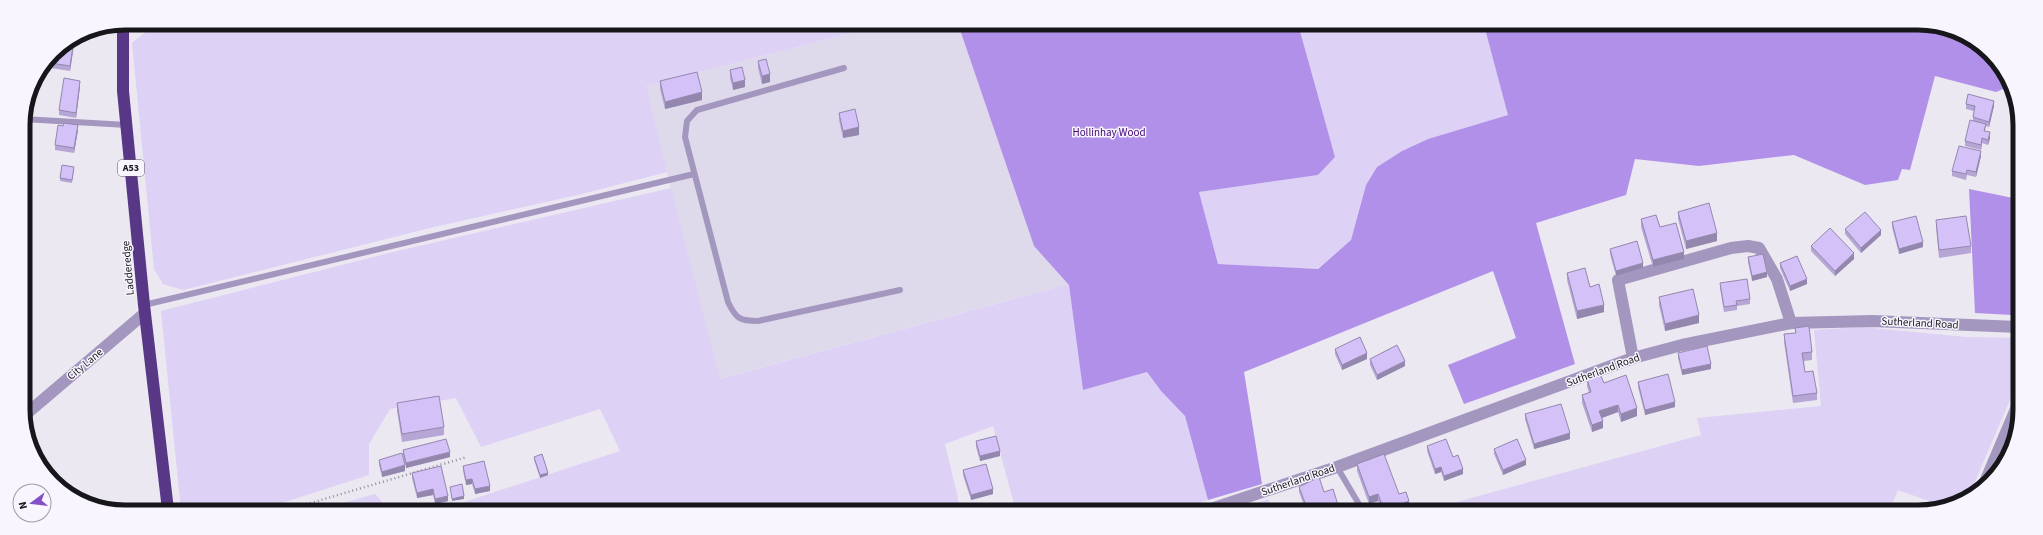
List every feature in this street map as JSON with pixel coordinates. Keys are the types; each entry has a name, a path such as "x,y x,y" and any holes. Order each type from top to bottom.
{"highway":[{"name":"Ladderedge","path":"123,30 124,91 127,125 145,309 167,505"}],"street":[{"path":"1633,358 1618,280 1731,248 1748,246 1759,248 1777,279 1791,323"},
{"name":"City Lane","path":"30,411 145,309"},
{"name":"Sutherland Road","path":"1223,505 1337,467 1633,358 1682,345 1791,323 1872,321 2013,327"},
{"path":"1989,473 2013,416"}],"lane":[{"path":"844,68 697,110 687,121 685,137 694,174 728,302 734,314 744,321 758,321 900,290"},
{"path":"30,119 127,125"},
{"path":"145,309 694,174"},
{"path":"1337,467 1359,505"}],"path":[{"path":"304,505 467,457"}],"shaded area":[{"path":"148,30 863,30 646,86 667,172 582,194 430,228 183,290 163,284 154,269 132,43"},
{"path":"863,30 960,30 1034,246 1069,284 719,379 645,86"},
{"path":"1300,30 1485,30 1509,115 1428,139 1402,151 1377,167 1366,185 1351,240 1317,269 1218,264 1199,192 1318,175 1335,157"},
{"path":"671,188 720,379 1069,284 1083,390 1147,372 1161,391 1185,416 1208,500 1193,505 1014,505 993,426 945,444 960,505 455,505 620,451 600,409 481,447 456,398 390,409 369,444 369,475 276,505 180,505 161,311 393,252"},
{"path":"1862,327 1966,337 2013,338 2013,393 1972,488 1954,498 1935,503 1898,490 1892,505 1459,505 1457,502 1701,435 1697,418 1821,406 1814,330"},
{"path":"375,494 385,505 336,505"},
{"path":"1268,499 1272,505 1252,505"}],"green space":[{"name":"Hollinhay Wood","path":"960,30 1300,30 1335,157 1318,175 1199,192 1218,264 1318,269 1351,240 1366,185 1377,167 1402,151 1428,139 1508,115 1485,30 1924,30 1949,35 1966,43 1976,50 1993,67 2005,88 1996,92 1935,76 1910,170 1902,169 1898,180 1865,185 1794,155 1699,166 1635,159 1626,195 1536,223 1575,364 1464,404 1448,365 1516,338 1493,271 1244,372 1262,484 1208,500 1185,416 1161,391 1147,372 1083,390 1069,285 1034,246"},
{"path":"1969,189 2013,198 2013,315 1975,313"}],"building":[{"path":"73,46 70,66 53,63"},
{"path":"766,59 770,74 762,76 758,61"},
{"path":"742,67 745,80 733,83 730,70"},
{"path":"697,72 702,92 665,102 660,81"},
{"path":"64,78 80,81 76,113 59,110"},
{"path":"1968,94 1994,101 1989,122 1973,117 1975,106 1966,104"},
{"path":"855,109 859,127 843,131 839,113"},
{"path":"1970,120 1986,124 1984,131 1990,132 1988,140 1982,138 1981,145 1965,141"},
{"path":"64,123 78,125 74,148 55,145 58,125 63,126"},
{"path":"1959,146 1981,151 1976,172 1967,170 1966,174 1952,171"},
{"path":"62,165 74,167 72,180 60,178"},
{"path":"1709,203 1717,233 1686,241 1678,212"},
{"path":"1865,212 1881,230 1861,248 1845,229"},
{"path":"1656,215 1660,227 1676,223 1684,252 1653,260 1641,219"},
{"path":"1916,216 1923,242 1899,249 1892,222"},
{"path":"1966,216 1971,246 1939,250 1936,220"},
{"path":"1830,228 1854,253 1835,271 1811,246"},
{"path":"1637,241 1643,263 1616,271 1610,249"},
{"path":"1763,254 1767,272 1752,276 1748,257"},
{"path":"1797,256 1807,279 1790,286 1780,263"},
{"path":"1585,268 1590,287 1599,284 1604,305 1577,311 1567,273"},
{"path":"1747,279 1750,299 1736,301 1737,305 1724,307 1720,283"},
{"path":"1693,289 1699,315 1665,324 1659,297"},
{"path":"1809,326 1812,352 1802,353 1805,372 1813,371 1817,393 1793,396 1784,334 1796,333 1795,328"},
{"path":"1360,337 1367,353 1342,365 1335,349"},
{"path":"1397,345 1405,361 1377,375 1370,359"},
{"path":"1707,346 1711,364 1682,370 1678,353"},
{"path":"1600,374 1604,383 1626,375 1637,408 1621,414 1618,405 1599,411 1603,421 1592,425 1582,395 1591,392 1587,379"},
{"path":"1668,374 1675,402 1645,410 1638,382"},
{"path":"439,396 444,427 402,434 397,403"},
{"path":"1561,404 1570,433 1534,444 1525,414"},
{"path":"996,436 1000,451 980,456 976,441"},
{"path":"446,439 450,452 406,463 403,450"},
{"path":"1446,439 1453,457 1458,455 1463,469 1444,476 1441,467 1435,469 1427,446"},
{"path":"1517,439 1526,460 1503,470 1494,449"},
{"path":"402,453 405,465 382,472 379,460"},
{"path":"542,454 548,473 540,475 534,457"},
{"path":"1384,454 1399,494 1406,492 1409,501 1398,505 1382,505 1378,494 1369,497 1357,464"},
{"path":"484,461 490,486 475,489 472,479 466,480 463,466"},
{"path":"986,464 993,489 971,495 963,470"},
{"path":"441,466 448,496 435,499 433,489 417,493 412,473"},
{"path":"1319,477 1324,492 1333,489 1338,505 1306,505 1299,487"},
{"path":"462,484 464,496 452,499 450,487"}]}
